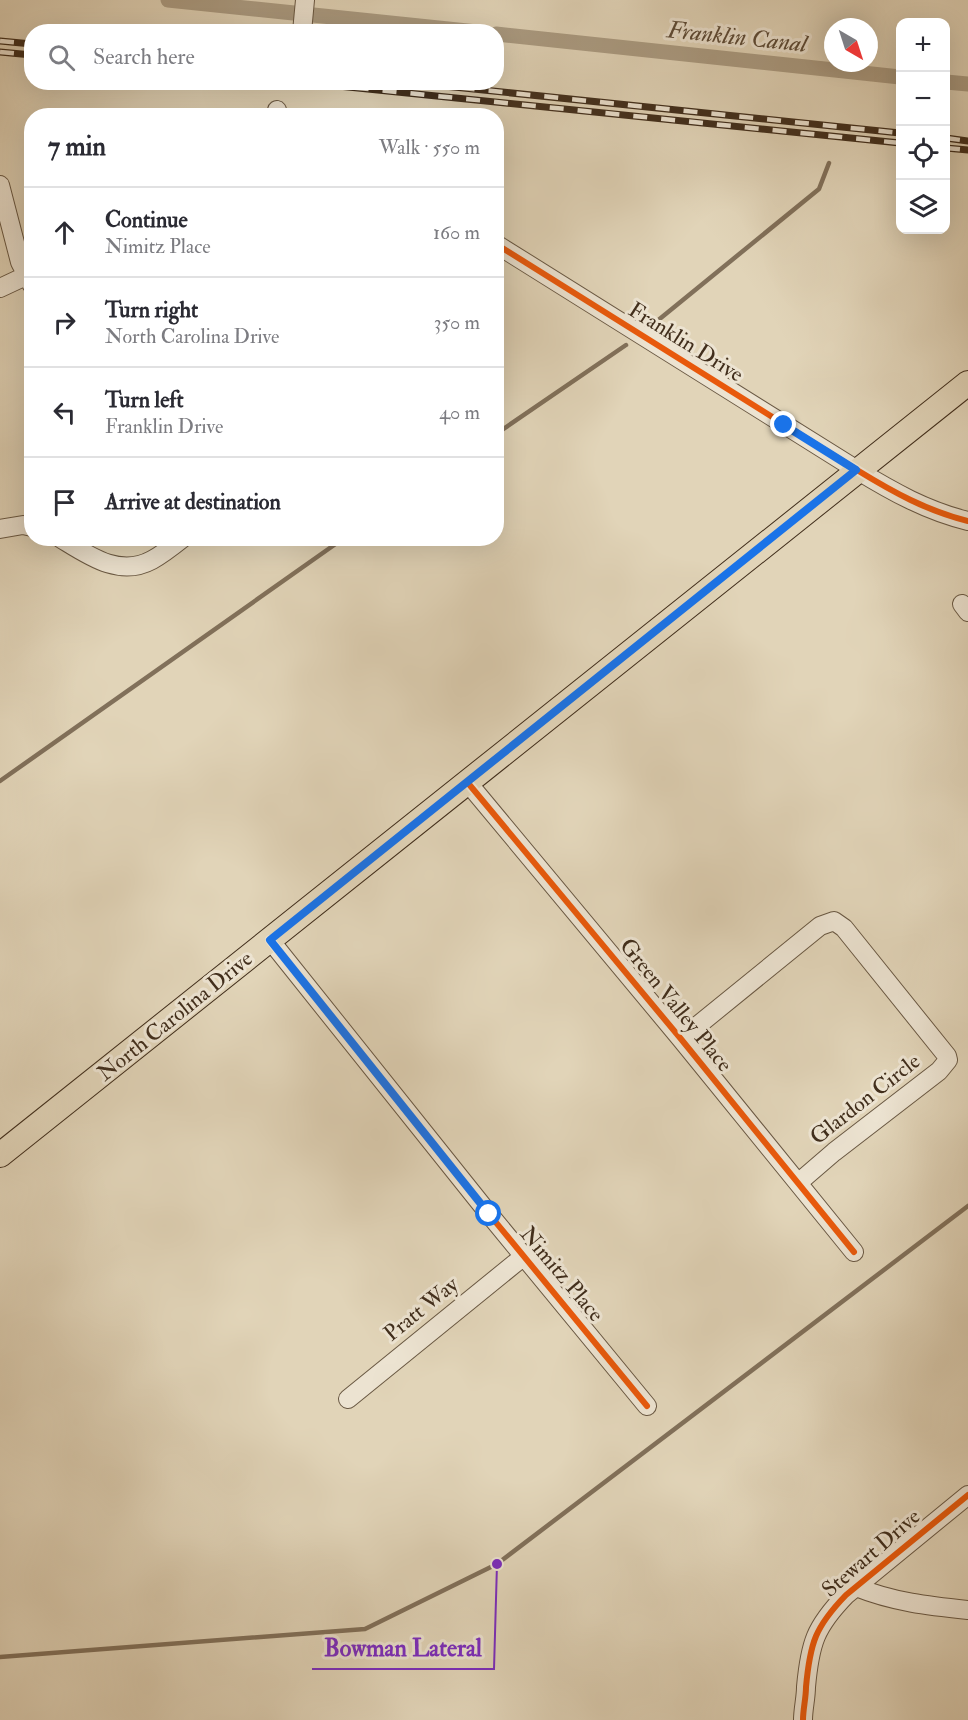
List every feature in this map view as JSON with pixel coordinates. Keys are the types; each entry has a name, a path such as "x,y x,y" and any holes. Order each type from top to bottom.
{"main road":[{"name":"North Carolina Drive","path":"0,1155 468,783 519,739 594,682 856,470 968,383"}],"street":[{"path":"303,24 305,0"},
{"path":"0,185 12,234 24,263"},
{"name":"Franklin Drive","path":"504,249 856,470 923,507 968,521"},
{"path":"0,288 24,280"},
{"path":"0,529 24,525"},
{"path":"73,546 97,560 125,567 153,560 172,546"},
{"name":"Green Valley Place","path":"468,783 854,1252"},
{"name":"Glardon Circle","path":"681,1039 820,926 834,921 844,928 948,1060 939,1071 834,1152 798,1183"},
{"name":"Nimitz Place","path":"270,940 647,1406"},
{"name":"Pratt Way","path":"348,1399 524,1256"},
{"name":"Stewart Drive","path":"803,1720 807,1669 815,1637 830,1612 856,1587 968,1495"},
{"path":"856,1587 905,1602 968,1610"}],"waterway":[{"name":"Franklin Canal","path":"168,0 400,24"},
{"name":"Franklin Canal","path":"504,35 896,77"},
{"name":"Franklin Canal","path":"950,82 968,84"},
{"path":"651,326 819,189 829,163"},
{"path":"504,429 626,345"},
{"path":"0,781 333,546"},
{"path":"0,1657 365,1629 497,1564 968,1206"}],"railway":[{"path":"0,41 24,43"},
{"path":"0,52 24,54"},
{"path":"378,90 896,143"},
{"path":"483,90 896,133"},
{"path":"950,139 968,141"},
{"path":"950,148 968,150"}],"cycle path":[{"path":"504,249 870,478 924,506 968,521"},
{"path":"468,783 854,1252"},
{"path":"270,940 489,1214 647,1406"},
{"path":"803,1720 812,1647 827,1617 846,1595 968,1495"}],"place":[{"name":"Bowman Lateral","path":"497,1564"}],"route":[{"path":"489,1214 270,940 856,470 784,425"}]}
